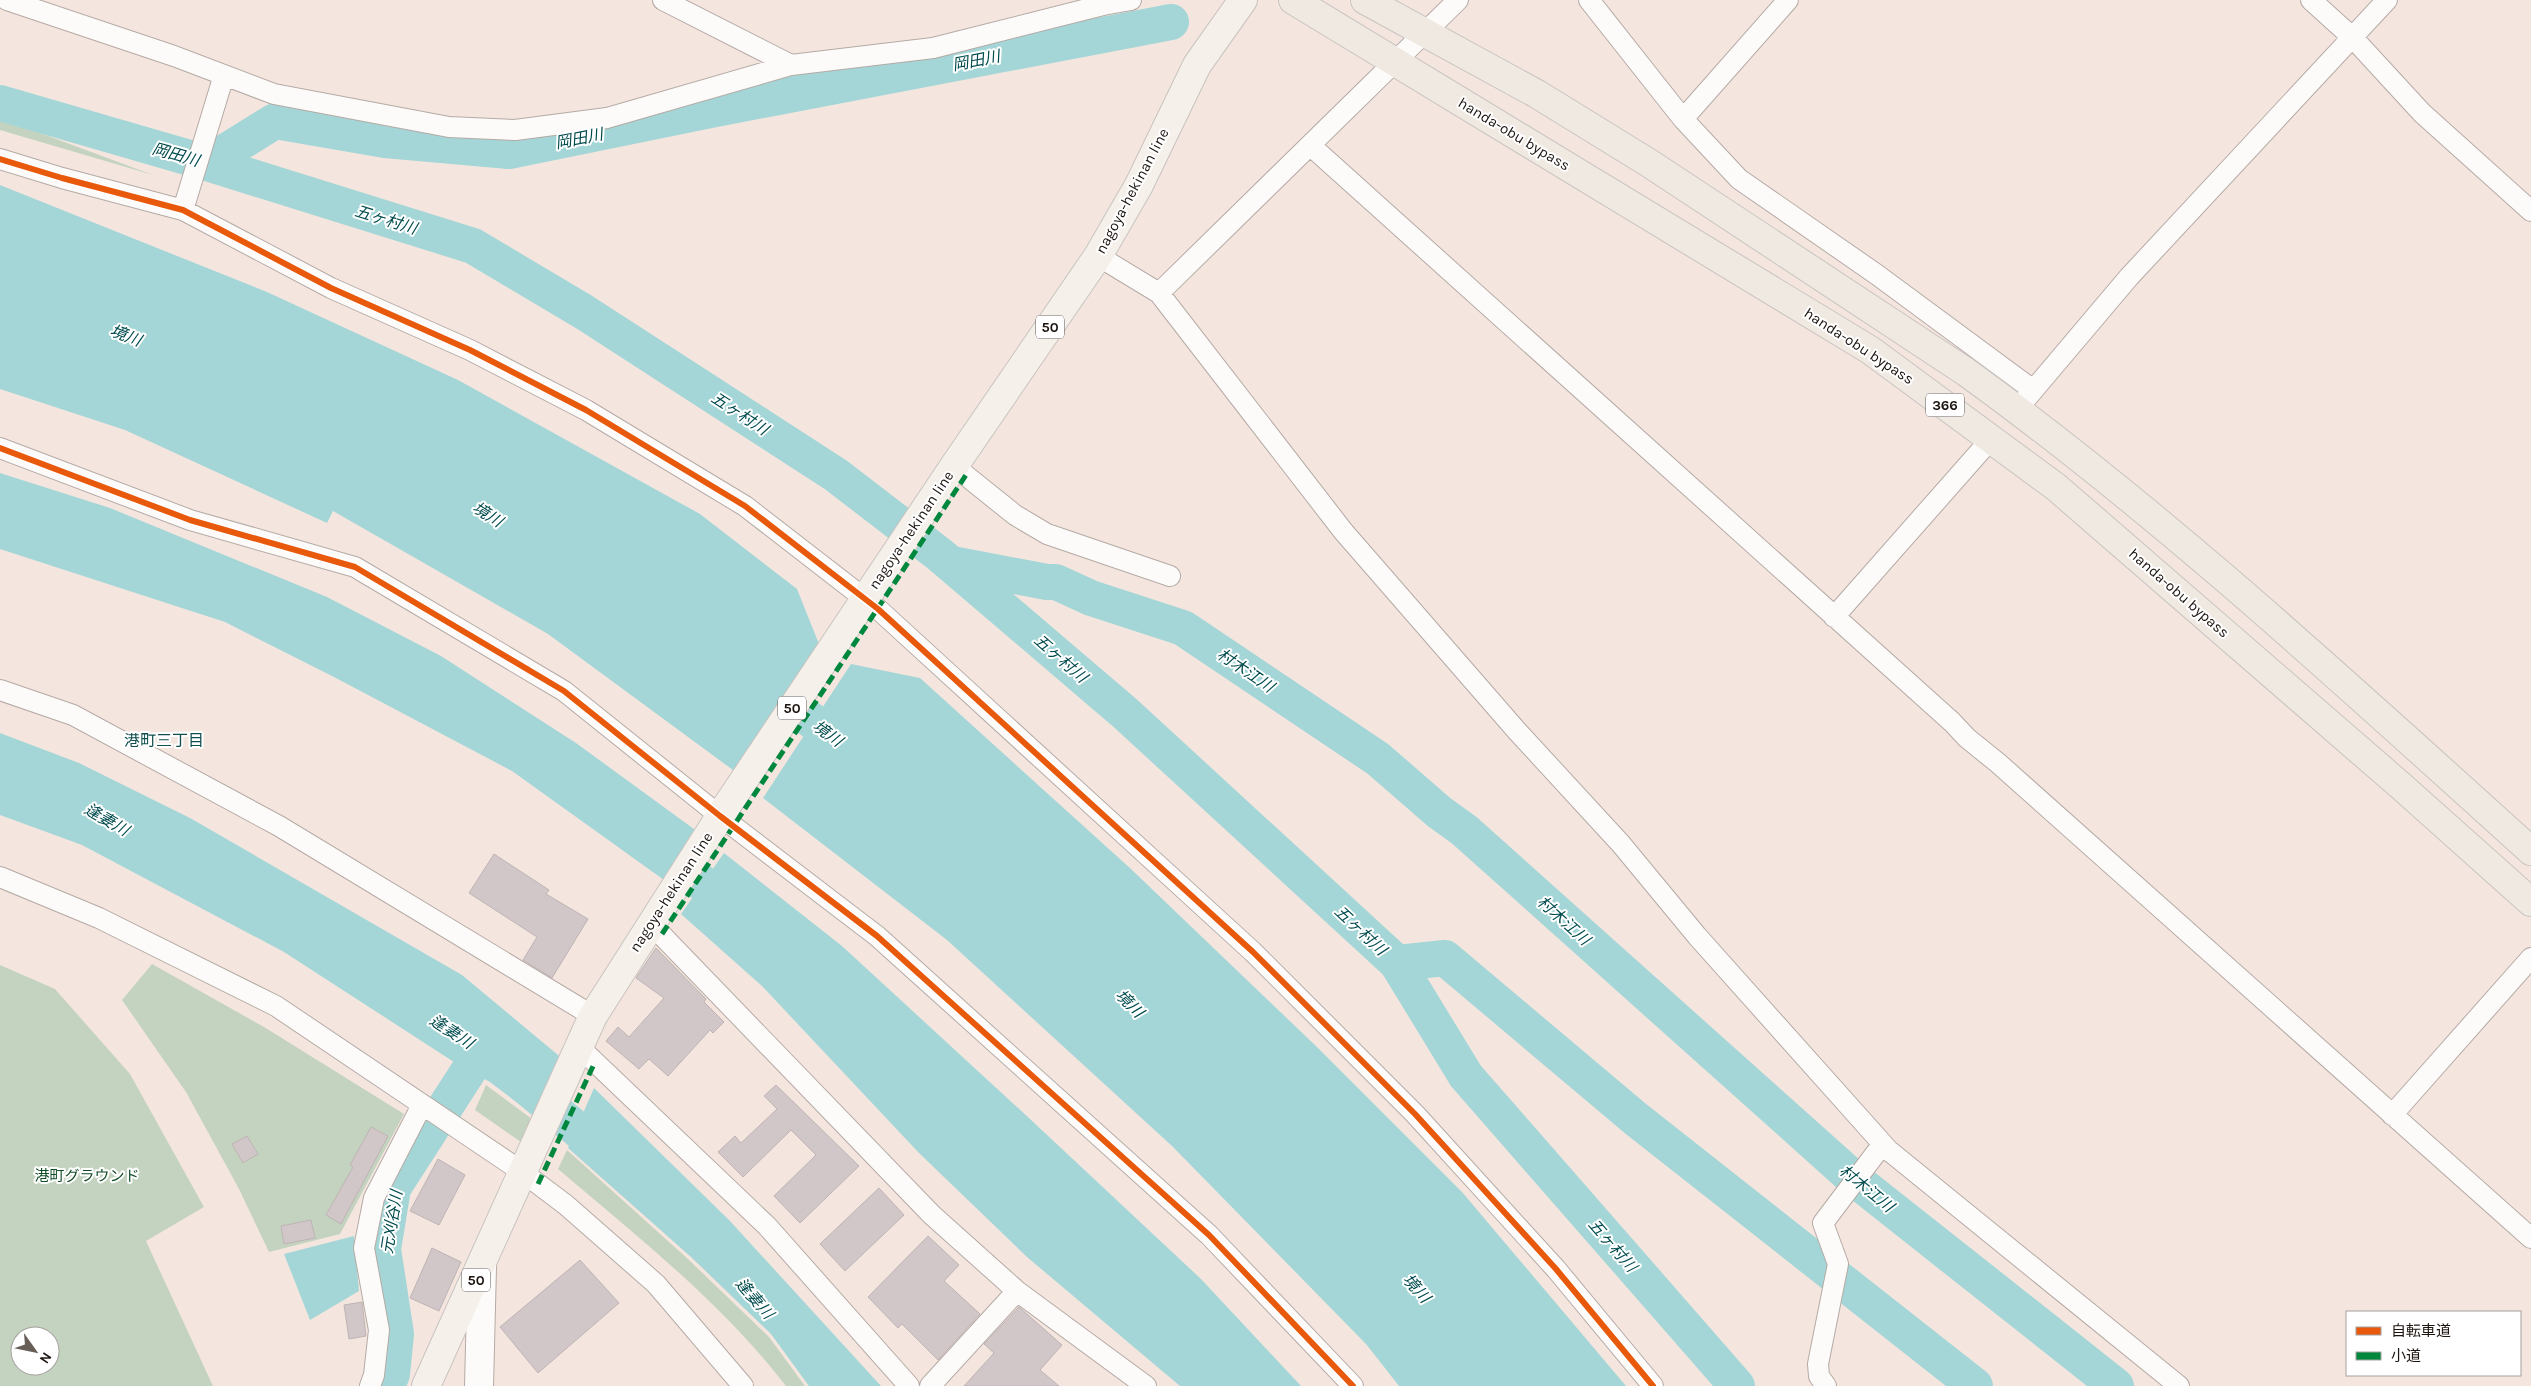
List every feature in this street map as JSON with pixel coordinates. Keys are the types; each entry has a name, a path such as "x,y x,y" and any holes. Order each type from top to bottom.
{"highway":[{"name":"handa-obu bypass","path":"1293,0 1870,350 2056,487 2401,786 2531,902"},
{"name":"366","path":"1365,0 1537,94 1649,164 1926,346 2025,400 2531,851"}],"main road":[{"name":"nagoya-hekinan line","path":"426,1386 482,1266 512,1165 593,1016 720,816 954,466 1098,256 1139,185 1197,65 1243,0"}],"street":[{"path":"7,0 158,50 223,78 274,94 450,126 515,130 607,118 791,65 933,48 1103,5 1131,0"},
{"path":"663,0 791,65"},
{"path":"1160,293 1225,226 1311,146 1423,32 1458,0"},
{"path":"1589,0 1683,119 1739,179 1876,274 2025,400 2129,277 2387,0"},
{"path":"1683,119 1788,0"},
{"path":"2311,0 2353,38 2422,114 2531,211"},
{"path":"183,206 223,78"},
{"path":"1311,146 1834,617 2531,1238"},
{"path":"0,159 62,178 183,206 331,288 470,350 586,410 744,506 865,598 1253,952 1376,1073 1556,1268 1654,1386"},
{"path":"1098,256 1160,293 1343,531 1517,731 1621,844 1697,936 1890,1152"},
{"path":"1834,617 1991,439"},
{"path":"0,448 190,520 355,567 564,691 720,816 877,936 1209,1234 1353,1386"},
{"path":"954,466 1015,515 1048,534 1170,576"},
{"path":"0,690 73,715 270,821 593,1016"},
{"path":"0,877 99,918 276,1006 512,1165 566,1205 656,1284 743,1386"},
{"path":"654,919 932,1215 1017,1291 1146,1386"},
{"path":"2392,1114 2531,958"},
{"path":"578,1046 767,1226 909,1386"},
{"path":"370,1386 374,1375 379,1330 364,1248 374,1198 423,1106"},
{"path":"1826,1386 1819,1376 1818,1364 1838,1264 1823,1223 1882,1145 2179,1386"},
{"path":"479,1386 482,1266"},
{"path":"930,1386 1017,1291"}],"green space":[{"path":"0,118 153,175 0,130"},
{"path":"152,964 264,1027 404,1114 340,1234 269,1252 239,1189 186,1092 122,1000"},
{"name":"港町グラウンド","path":"0,965 55,989 130,1074 204,1207 146,1241 213,1386 0,1386"},
{"path":"486,1085 540,1125 528,1147 475,1110"},
{"path":"567,1150 689,1260 769,1337 805,1386 786,1386 735,1327 707,1299 558,1169"}],"water":[{"path":"0,185 267,292 458,380 700,514 797,589 821,649 737,773 548,634 333,511 327,523 125,430 0,389"},
{"path":"0,473 110,508 327,597 441,656 576,743 698,832 664,880 512,771 225,622 0,549"},
{"path":"851,664 920,678 1131,869 1318,1048 1462,1192 1626,1386 1399,1386 1366,1344 1172,1146 947,940 763,798"},
{"path":"0,733 79,763 190,818 462,975 564,1060 537,1118 490,1082 457,1064 284,952 82,845 0,815"},
{"path":"724,853 842,946 1030,1119 1201,1279 1301,1386 1180,1386 1027,1257 919,1153 762,986 681,914"},
{"path":"594,1088 730,1221 881,1386 809,1386 771,1334 691,1257 568,1148"},
{"path":"354,1236 359,1291 310,1320 284,1254"}],"building":[{"path":"494,854 549,890 546,894 588,919 552,978 523,960 537,937 469,893"},
{"path":"656,948 706,999 704,1002 724,1022 713,1033 710,1030 668,1076 649,1059 639,1069 606,1041 618,1027 629,1037 664,998 636,978"},
{"path":"776,1085 859,1166 800,1223 774,1196 816,1155 791,1130 743,1177 718,1152 735,1136 741,1143 777,1109 764,1096"},
{"path":"371,1127 388,1136 341,1224 326,1215 353,1167 350,1165"},
{"path":"247,1136 258,1154 243,1163 232,1144"},
{"path":"438,1159 465,1175 439,1225 410,1211"},
{"path":"879,1188 904,1215 845,1271 820,1244"},
{"path":"311,1220 315,1238 284,1244 281,1226"},
{"path":"928,1236 959,1265 944,1281 980,1314 938,1360 902,1324 898,1328 868,1297"},
{"path":"432,1248 461,1262 439,1311 410,1298"},
{"path":"580,1260 619,1303 538,1373 500,1327"},
{"path":"362,1302 366,1336 349,1339 344,1305"},
{"path":"1019,1307 1062,1345 1040,1370 1059,1386 964,1386 994,1353 984,1344"}],"waterway":[{"name":"岡田川","path":"207,163 275,121 385,140 509,151 710,110 1171,22"},
{"name":"五ヶ村川","path":"0,103 207,163 473,246 584,312 836,475 940,555 1125,713 1397,963 1466,1076 1737,1386"},
{"name":"村木江川","path":"952,564 1047,582 1056,582 1091,598 1183,628 1378,759 1439,812 1464,830 1853,1178 2116,1386"},
{"name":"境川","path":"765,686 853,751"},
{"path":"658,847 740,914"},
{"path":"1397,963 1445,958 1636,1119 1975,1386"},
{"name":"元刈谷川","path":"387,1386 392,1374 396,1334 383,1249 393,1188 482,1050"},
{"name":"逢妻川","path":"524,1085 615,1161"}],"marked path":[{"path":"662,934 966,475"},
{"path":"538,1184 595,1062"}],"cycle path":[{"path":"0,159 62,178 183,210 331,288 470,350 586,410 745,506 878,609 1253,952 1415,1114 1556,1269 1653,1386"},
{"path":"0,448 190,520 355,567 564,691 720,816 877,936 1209,1235 1353,1386"}],"district":[{"name":"港町三丁目","path":"164,740"}]}
